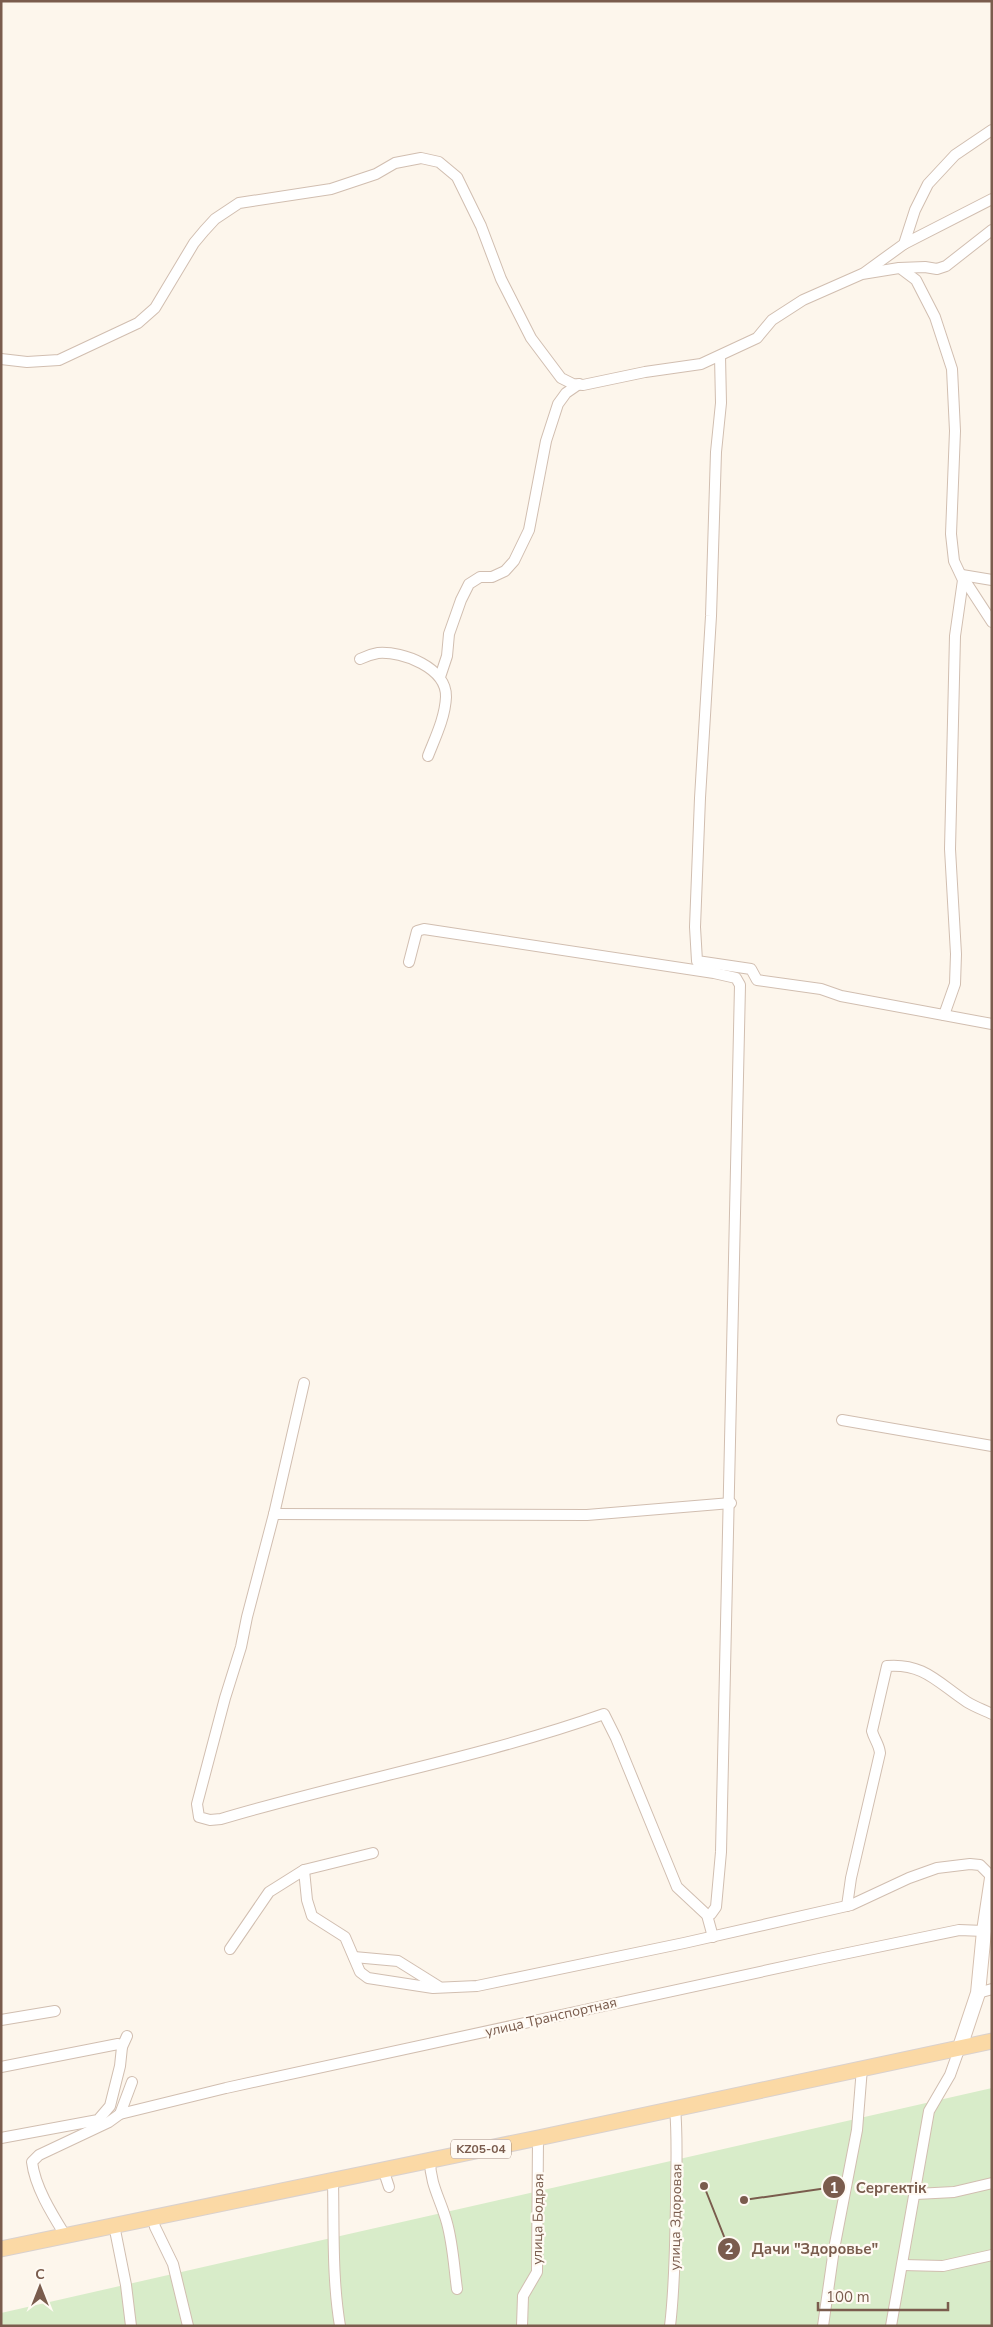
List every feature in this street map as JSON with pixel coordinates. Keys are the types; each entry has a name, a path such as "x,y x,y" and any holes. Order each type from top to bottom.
{"main road":[{"name":"KZ05-04","path":"1,2248 538,2138 992,2041"}],"street":[{"path":"904,244 915,210 928,184 955,155 992,130"},
{"path":"1,359 27,362 59,360 138,323 155,308 194,243 204,231 215,219 238,203 331,189 376,174 395,163 421,158 439,162 457,177 481,226 514,308 531,338 561,378 573,384 701,364 720,356 757,338 772,320 803,300 862,274 904,244 992,199"},
{"path":"862,274 899,268 925,267 938,269 946,266 992,230"},
{"path":"899,268 916,280 935,317 952,368 955,431 951,534 954,561 992,622"},
{"path":"720,356 720,403 716,452 712,592 700,798 695,927 696,962 751,969 757,980 821,990 841,996 992,1024"},
{"path":"440,677 447,656 449,634 469,584 480,577 492,577 505,570 514,561 527,534 541,474 546,441 558,404 566,393 579,384"},
{"path":"962,575 992,580"},
{"path":"944,1015 955,984 956,954 950,850 955,636 958,605 962,592 962,575"},
{"path":"360,658 377,653 395,654 419,662 440,677 446,697 438,729 428,756"},
{"path":"409,962 417,931 424,929 714,973 736,978 740,985 722,1852 716,1907 711,1914 707,1915"},
{"path":"304,1383 274,1514 252,1594 241,1647 224,1698 197,1804 199,1817 210,1820 221,1819 435,1764 567,1727 604,1714 616,1738 677,1887 707,1915 713,1936"},
{"path":"842,1420 992,1446"},
{"path":"274,1514 587,1515 730,1503"},
{"path":"847,1906 851,1878 880,1753 879,1744 874,1738 872,1731 887,1666 901,1665 926,1672 968,1702 992,1714"},
{"path":"230,1949 269,1892 304,1870 373,1853"},
{"path":"304,1870 307,1900 312,1916 345,1937 360,1972 368,1978 441,1988 478,1986 847,1906 937,1868 970,1864 980,1865 992,1878 984,1931 978,1994 950,2075 929,2111 916,2194 891,2326"},
{"name":"улица Транспортная","path":"65,2235 43,2195 33,2170 32,2162 38,2155 109,2122 120,2114 226,2088 824,1958 958,1930 984,1931"},
{"path":"354,1957 398,1961 441,1988"},
{"path":"978,1994 992,1990"},
{"path":"1,2020 55,2011"},
{"path":"1,2138 98,2120 110,2106 120,2066 122,2047 127,2036"},
{"path":"1,2066 118,2044 122,2047"},
{"path":"823,2326 834,2249 857,2130 862,2068"},
{"path":"120,2114 132,2082"},
{"name":"улица Здоровая","path":"670,2326 674,2281 678,2137 674,2108"},
{"name":"улица Бодрая","path":"522,2326 524,2296 538,2272 538,2138"},
{"path":"430,2160 430,2178 447,2221 457,2289"},
{"path":"383,2169 389,2187"},
{"path":"332,2180 337,2304 340,2326"},
{"path":"916,2194 954,2192 992,2183"},
{"path":"152,2216 155,2227 173,2264 188,2326"},
{"path":"114,2224 126,2284 131,2326"},
{"path":"903,2265 943,2266 992,2255"}],"green space":[{"path":"992,2088 992,2326 1,2326 1,2313"}],"place":[{"name":"Дачи \"Здоровье\"","path":"704,2186"},
{"name":"Сергектік","path":"744,2200"}]}
